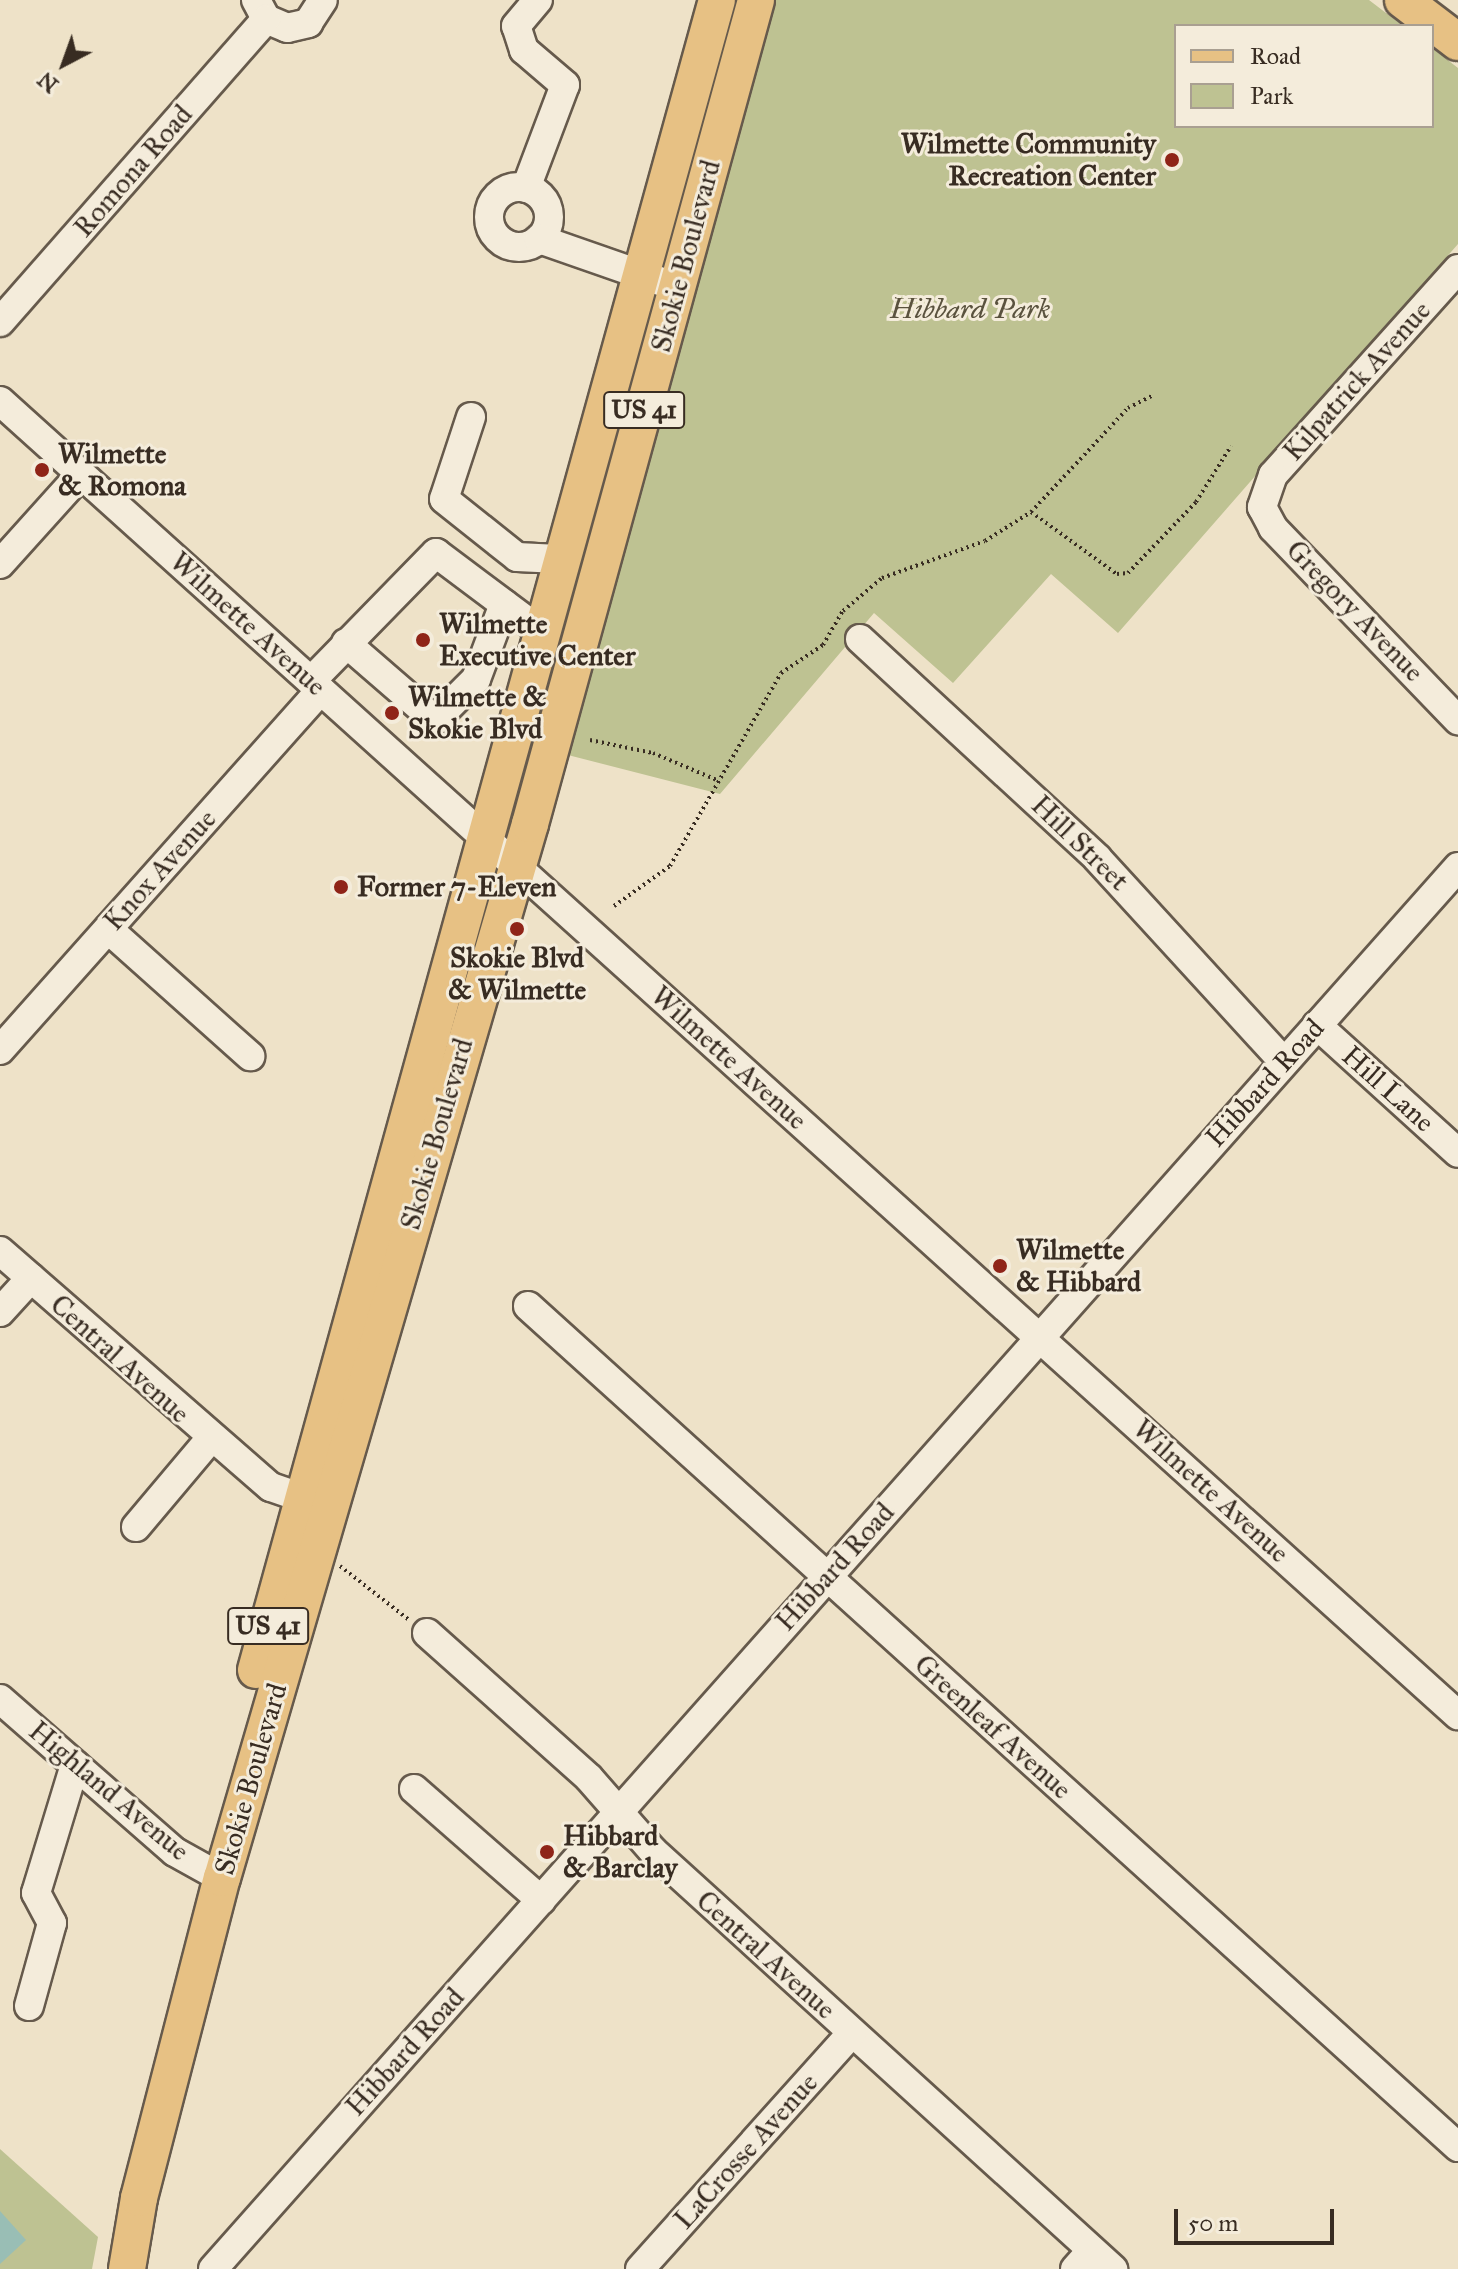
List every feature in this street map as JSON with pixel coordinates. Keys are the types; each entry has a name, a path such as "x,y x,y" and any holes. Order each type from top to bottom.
{"main road":[{"name":"Skokie Boulevard","path":"128,2266 212,1873 316,1503 482,836 717,0"},
{"name":"Skokie Boulevard","path":"316,1503 517,867 756,0"},
{"path":"1403,0 1458,42"}],"street":[{"name":"Romona Road","path":"0,322 261,10 298,27 316,16 323,0"},
{"path":"526,188 565,85 524,50 516,26 538,0"},
{"path":"526,188 499,194 489,219 503,242 521,246 539,239 677,287"},
{"path":"526,188 547,210 539,239"},
{"name":"Kilpatrick Avenue","path":"1263,497 1273,475 1458,269"},
{"name":"Wilmette Avenue","path":"0,401 1458,1715"},
{"path":"471,417 444,499 517,557 559,559"},
{"path":"0,564 81,474"},
{"name":"Gregory Avenue","path":"1263,497 1273,528 1458,720"},
{"name":"Knox Avenue","path":"0,1050 316,686 346,643 436,553 504,604"},
{"path":"346,643 435,720 476,679 504,604 539,630"},
{"name":"Hill Street","path":"860,639 1097,858 1284,1062"},
{"name":"Hibbard Road","path":"213,2269 1458,867"},
{"path":"108,929 250,1056"},
{"name":"Hill Lane","path":"1317,1025 1458,1153"},
{"name":"Central Avenue","path":"0,1251 210,1439 271,1487 316,1503"},
{"name":"Central Avenue","path":"0,1312 31,1278"},
{"name":"Greenleaf Avenue","path":"528,1306 1458,2147"},
{"name":"Central Avenue","path":"136,1527 210,1439"},
{"name":"Central Avenue","path":"427,1633 852,2033 1084,2260 1113,2269"},
{"name":"Highland Avenue","path":"0,1699 75,1765 212,1873"},
{"path":"29,2006 52,1923 36,1893 75,1765"},
{"path":"414,1789 541,1900"},
{"name":"LaCrosse Avenue","path":"640,2269 852,2033"}],"path":[{"path":"614,906 670,866 781,673 823,645 843,611 882,578 985,541 1031,512 1128,408 1152,396"},
{"path":"1031,512 1117,574 1128,573 1196,502 1231,446"},
{"path":"590,740 653,753 717,780"},
{"path":"335,1562 427,1633"}],"green space":[{"name":"Hibbard Park","path":"770,0 1369,0 1400,24 1174,24 1174,128 1434,128 1434,50 1458,68 1458,244 1118,633 1051,574 953,683 874,613 720,794 564,754"},
{"path":"0,2149 98,2237 92,2269 0,2269"}],"water":[{"path":"0,2211 26,2240 0,2264"}],"place":[{"name":"Wilmette Community Recreation Center","path":"1172,160"},
{"name":"Wilmette & Romona","path":"42,470"},
{"name":"Wilmette Executive Center","path":"423,640"},
{"name":"Wilmette & Skokie Blvd","path":"392,713"},
{"name":"Former 7-Eleven","path":"341,887"},
{"name":"Skokie Blvd & Wilmette","path":"517,929"},
{"name":"Wilmette & Hibbard","path":"1000,1266"},
{"name":"Hibbard & Barclay","path":"547,1852"}]}
